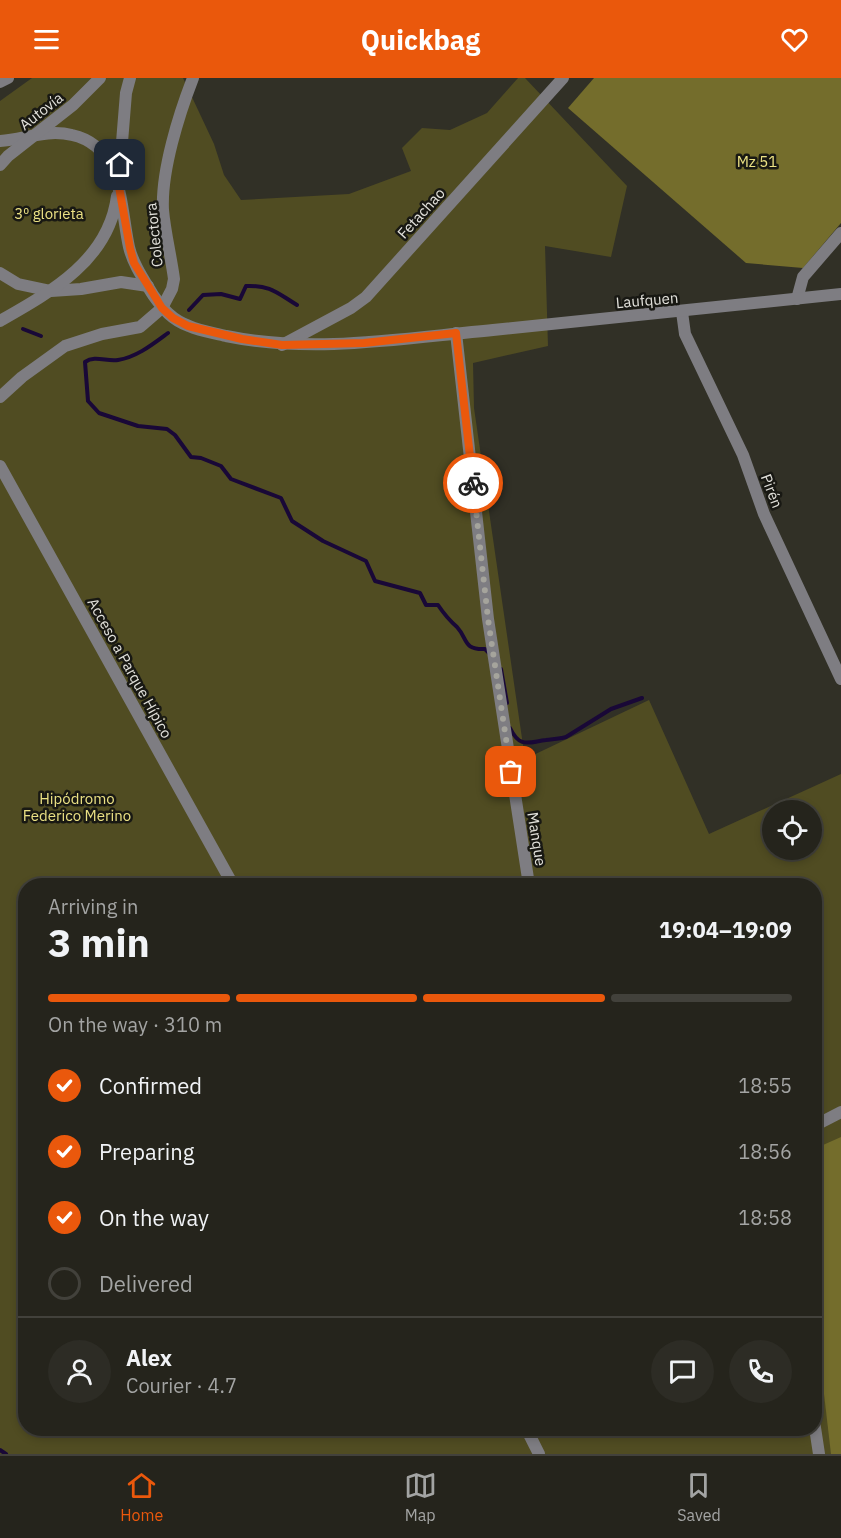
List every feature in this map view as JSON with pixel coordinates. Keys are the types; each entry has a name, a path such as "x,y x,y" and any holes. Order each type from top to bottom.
{"street":[{"path":"0,82 8,78"},
{"name":"Autovía","path":"0,165 8,156 73,105 100,78"},
{"path":"0,321 51,291 84,262 99,245 111,224 119,187 121,143 129,78"},
{"name":"Colectora","path":"0,397 22,377 65,346 102,334 140,327 162,308 172,289 174,279 163,208 165,186 178,121 193,78"},
{"name":"Fetachao","path":"282,345 351,308 366,297 563,78"},
{"path":"0,141 36,133 61,133 89,140 103,151 111,163 119,187 134,263 162,308"},
{"path":"796,299 803,277 841,233"},
{"path":"0,273 18,284 51,291 81,289 121,282 148,286"},
{"name":"Laufquen","path":"162,308 173,318 188,326 242,339 282,345 364,343 841,294"},
{"name":"Pirén","path":"682,312 685,334 743,455 764,514 841,679"},
{"name":"Manque","path":"456,333 488,619 528,878"},
{"name":"Acceso a Parque Hípico","path":"0,466 229,878"},
{"path":"822,1122 841,1112"},
{"path":"530,1436 539,1454"},
{"path":"816,1436 819,1454"}],"green space":[{"path":"32,78 183,78 214,144 224,175 241,200 349,194 411,171 402,148 422,128 450,130 487,113 518,78 525,78 627,186 611,257 545,246 548,346 473,363 474,408 525,759 649,700 709,834 762,810 762,860 822,860 822,800 784,800 841,774 841,1454 0,1454 0,101"},
{"name":"Mz 51","path":"594,78 841,78 841,223 803,268 746,263 568,108"},
{"path":"841,1137 841,1454 831,1454 822,1377 822,1145"}],"waterway":[{"path":"189,310 203,295 221,294 240,299 246,286 268,288 297,305"},
{"path":"23,329 41,336"},
{"path":"168,333 132,356 114,360 93,359 85,362 88,401 99,413 138,426 167,429 175,435 191,457 201,458 221,466 231,479 281,498 292,521 323,541 366,561 375,581 420,593 426,605 438,605 457,627 469,646 485,649 490,654"},
{"path":"501,669 507,703"},
{"path":"510,728 517,739 525,743 563,738 611,709 642,698"},
{"path":"0,1450 6,1454"}],"way so far":[{"path":"473,483 488,619 511,772"}],"route":[{"path":"120,165 119,187 134,263 162,308 173,318 188,326 212,333 282,345 364,343 456,333 473,483"}],"park label":[{"name":"3º glorieta","path":"49,213"},
{"name":"Hipódromo Federico Merino","path":"77,806"}]}
